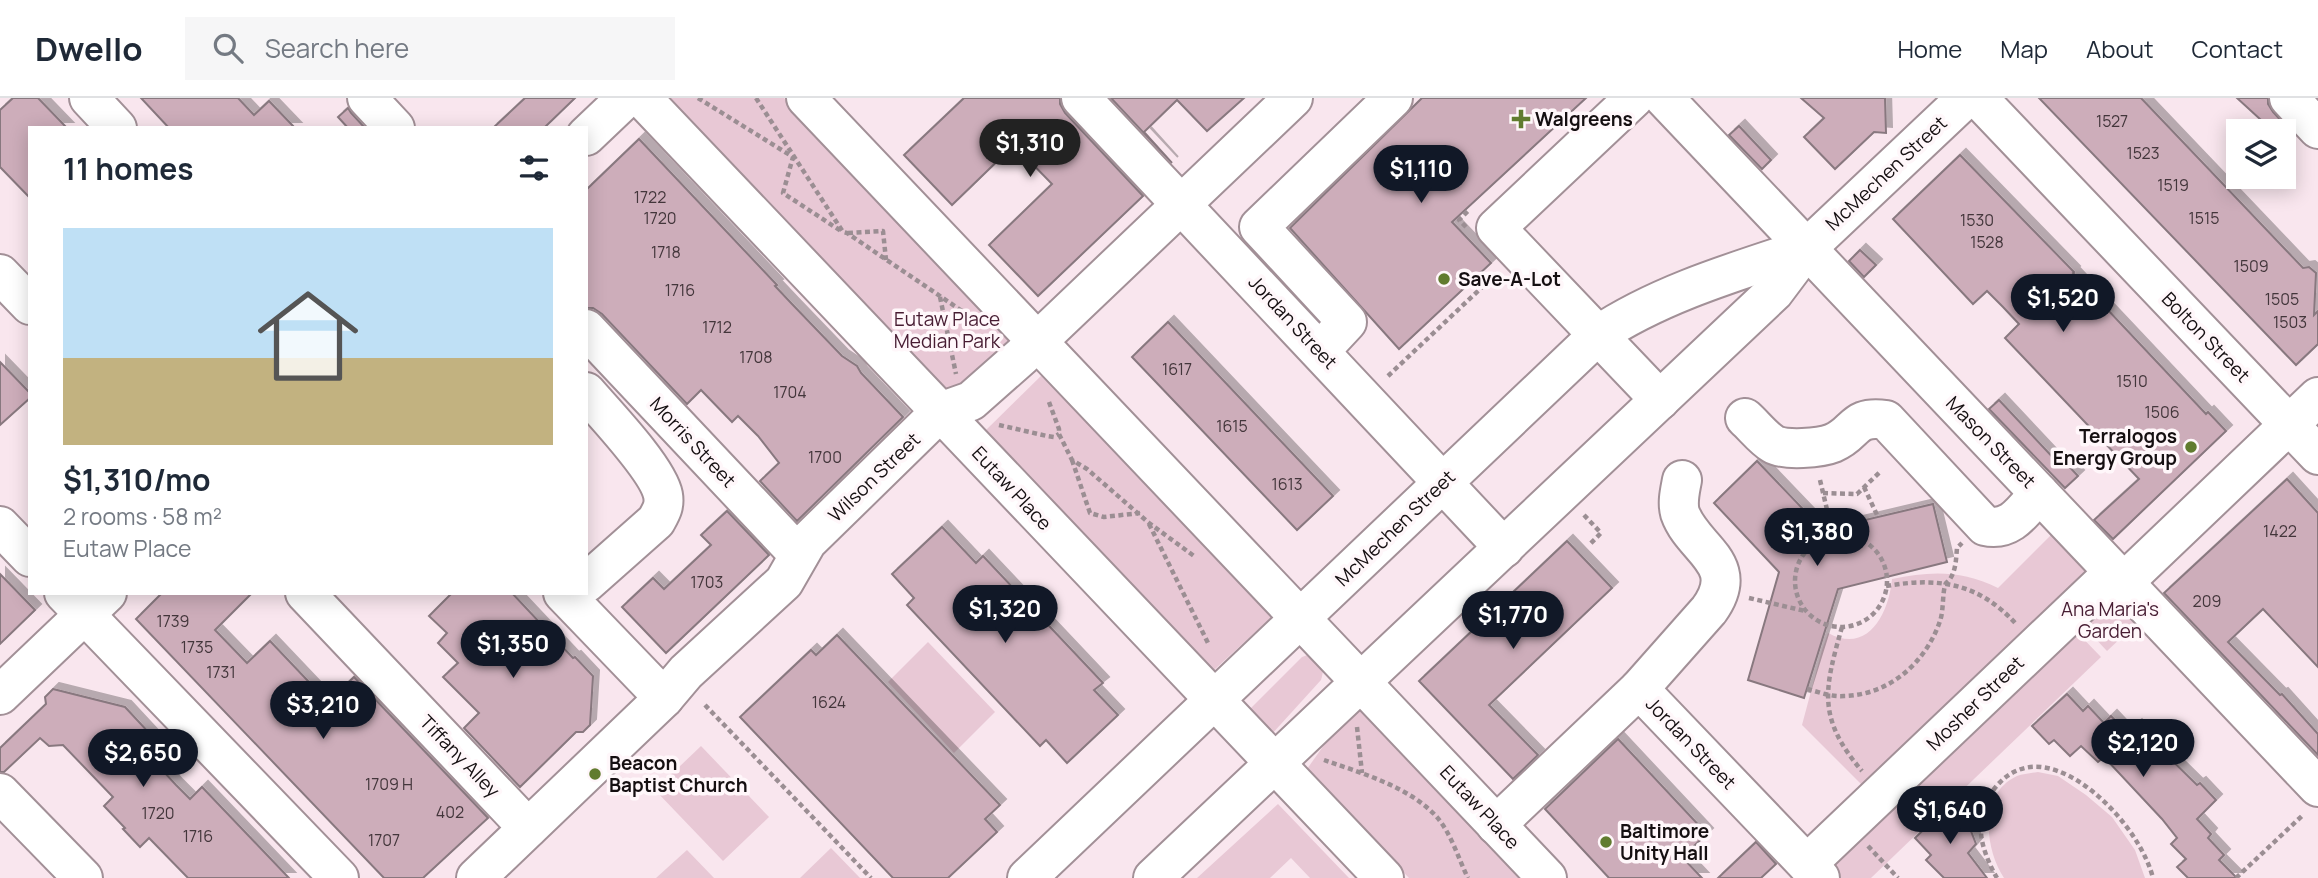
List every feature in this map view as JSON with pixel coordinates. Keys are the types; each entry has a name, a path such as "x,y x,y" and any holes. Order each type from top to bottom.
{"street":[{"path":"89,98 115,126"},
{"path":"367,98 393,126"},
{"path":"588,134 626,98"},
{"name":"Eutaw Place","path":"642,98 1384,878"},
{"name":"Eutaw Place","path":"806,98 1546,878"},
{"name":"Jordan Street","path":"1081,98 1504,548"},
{"name":"Wilson Street","path":"476,878 664,698 686,673 784,582 807,542 940,412 971,401 1036,343 1293,98"},
{"path":"1634,98 1496,228 1660,400"},
{"name":"Mason Street","path":"1664,98 2119,577 2312,799"},
{"name":"McMechen Street","path":"1153,878 1774,292 1807,248 1966,98"},
{"name":"Bolton Street","path":"1978,98 2318,455"},
{"path":"2289,98 2318,129"},
{"path":"1320,351 1347,321 1259,227 1373,105"},
{"name":"McMechen Street","path":"1027,878 1598,335 1622,319 1659,302 1807,248"},
{"path":"0,274 28,303"},
{"name":"Morris Street","path":"588,331 799,555"},
{"path":"588,394 655,474 663,494 663,508 656,521 588,579"},
{"name":"Mosher Street","path":"1815,874 1848,825 2035,646 2119,577 2318,397"},
{"path":"1745,418 1774,445 1790,448 1834,443 1860,422 1873,418 1886,420 1985,526 1993,528 2011,525 2039,493"},
{"path":"1639,690 1709,610 1716,599 1720,584 1717,562 1686,526 1679,511 1678,497 1682,480"},
{"path":"0,526 28,555"},
{"name":"Tiffany Alley","path":"307,595 528,828"},
{"path":"576,595 664,698"},
{"path":"0,695 85,600 339,878"},
{"name":"Jordan Street","path":"1496,825 1639,690 1815,874"},
{"path":"0,793 82,878"}],"path":[{"path":"698,98 793,157 783,193 845,232 883,231 886,260"},
{"path":"1072,460 1090,513 1104,517 1140,513"},
{"path":"1823,493 1857,494 1881,471"},
{"path":"1819,480 1833,535"},
{"path":"1864,487 1878,517"},
{"path":"1578,510 1601,533 1589,545"},
{"path":"1149,523 1212,652"},
{"path":"1833,535 1849,535 1863,540 1875,549 1883,562 1887,576 1886,586 1880,605 1870,617 1857,624 1842,627 1827,625 1806,611 1796,593 1794,577 1798,562 1806,550 1819,540 1833,535"},
{"path":"1807,689 1845,696 1871,692 1906,672 1929,648 1941,618 1945,584 1956,564 1957,548 1965,541"},
{"path":"1886,586 1919,581 1945,584 1980,595 2002,609 2035,646"},
{"path":"1749,598 1806,611"},
{"path":"1842,627 1829,676 1829,713 1835,733 1848,754 1883,792"},
{"path":"705,705 871,878"},
{"path":"1354,720 1358,728 1362,773"},
{"path":"1316,757 1362,773 1407,794 1435,815 1447,833 1468,878"},
{"path":"1997,878 1985,852 1981,833 1982,813 1987,798 2006,776 2022,768 2038,766 2058,770 2076,780 2116,813 2141,846 2153,878"},
{"path":"2236,878 2312,799"},
{"path":"1848,825 1898,878"}],"green space":[{"name":"Eutaw Place Median Park","path":"665,98 784,98 1012,337 950,396"},
{"name":"Eutaw Place Median Park","path":"1046,371 1275,614 1214,670 984,432"},
{"path":"2055,531 2091,571 1865,788 1802,725 1828,633 1842,638 1855,638 1874,627 1886,604 1892,579 1920,574 1958,575 1998,588"},
{"name":"Ana Maria's Garden","path":"2113,589 2141,619 2107,651 2079,621"},
{"path":"2068,623 2101,657 1871,878 1835,878 1820,862"},
{"path":"928,642 995,712 954,753 888,682"},
{"path":"1313,653 1322,665 1321,680 1271,735 1248,711 1302,657"},
{"path":"1364,705 1528,878 1409,878 1307,769 1349,710"},
{"path":"701,746 769,817 723,861 655,790"},
{"path":"2038,772 2058,776 2112,817 2135,850 2145,878 2004,878 1989,838 1991,809 2004,784 2017,776"},
{"path":"1278,804 1349,878 1310,878 1291,858 1270,878 1197,878"},
{"path":"831,848 860,878 800,878"},
{"path":"687,850 714,878 656,878"}],"building":[{"path":"13,98 38,98 65,126 28,126 28,196 0,167 0,110"},
{"path":"141,98 238,98 254,115 269,101 293,126 167,126"},
{"path":"525,98 575,98 546,126 495,126"},
{"path":"964,98 1060,98 1065,113 1143,196 1038,296 989,245 1052,184 1014,145 952,205 904,155"},
{"path":"1111,98 1244,98 1207,131 1177,100 1144,132 1172,163"},
{"path":"1422,98 1586,98 1452,222 1491,263 1399,349 1290,228"},
{"path":"1801,98 1885,98 1886,133 1874,132 1835,169 1804,137 1824,118"},
{"path":"2039,98 2141,98 2303,268 2309,267 2316,273 2314,315 2318,311 2318,344 2296,365"},
{"path":"2237,98 2268,98 2268,104 2279,119 2260,119"},
{"path":"348,108 363,126 346,126 338,117"},
{"path":"1739,126 1771,160 1762,169 1729,135"},
{"path":"639,139 792,304 842,356 857,366 903,417 797,521 760,481 779,463 758,436 738,416 732,422 701,390 687,404 602,314 588,308 588,188"},
{"path":"1960,155 2206,414 2208,412 2226,431 2113,539 2094,520 2139,479 2005,338 2019,324 2003,307 1987,291 1973,304 1893,219"},
{"path":"1860,250 1876,265 1864,277 1849,261"},
{"path":"1168,322 1333,496 1297,530 1132,357"},
{"path":"0,362 28,391 28,400 0,425"},
{"path":"1999,400 2060,465 2064,461 2078,476 2065,488 1989,409"},
{"path":"1757,461 1823,530 1933,504 1947,562 1838,589 1804,698 1748,680 1779,572 1714,503"},
{"path":"2287,479 2318,513 2318,667 2263,609 2228,642 2280,695 2282,694 2318,734 2318,755 2164,593"},
{"path":"727,511 769,555 666,653 622,607 653,578 664,589 711,545 701,535"},
{"path":"942,527 976,563 983,556 1103,683 1094,690 1118,715 1067,763 1046,740 1040,746 907,605 914,598 892,574"},
{"path":"1567,541 1612,588 1489,705 1538,755 1513,779 1419,681"},
{"path":"0,574 35,610 0,644"},
{"path":"160,595 250,595 215,630 247,663 270,641 328,702 354,677 488,818 423,878 384,878 136,619"},
{"path":"450,595 514,595 593,676 590,725 583,732 576,732 520,787 464,728 479,713 443,677 458,663 438,643 447,633 429,616"},
{"path":"837,635 1000,805 985,819 997,832 948,878 893,878 740,717 811,650 816,655"},
{"path":"53,689 125,707 152,736 141,747 176,785 190,799 202,787 289,878 188,878 149,838 140,847 123,829 125,828 104,806 113,797 63,745 49,746 40,738 4,772 0,772 0,748 46,704 45,697"},
{"path":"2067,694 2083,711 2088,706 2104,723 2111,716 2127,733 2136,725 2216,800 2197,819 2211,834 2208,838 2224,855 2219,860 2237,878 2188,878 2177,867 2186,859 2171,844 2177,838 2104,757 2098,762 2081,746 2070,756 2054,740 2049,744 2032,726"},
{"path":"1618,739 1707,834 1682,857 1702,878 1609,878 1545,809"},
{"path":"1949,805 1969,826 1976,844 1968,853 1987,878 1944,878 1926,860 1931,855 1915,838"},
{"path":"1756,842 1776,864 1761,878 1718,878"}],"place":[{"name":"Walgreens","path":"1521,119"},
{"name":"Save-A-Lot","path":"1444,279"},
{"name":"Terralogos Energy Group","path":"2191,447"},
{"name":"Beacon Baptist Church","path":"595,774"},
{"name":"Baltimore Unity Hall","path":"1606,842"}]}
